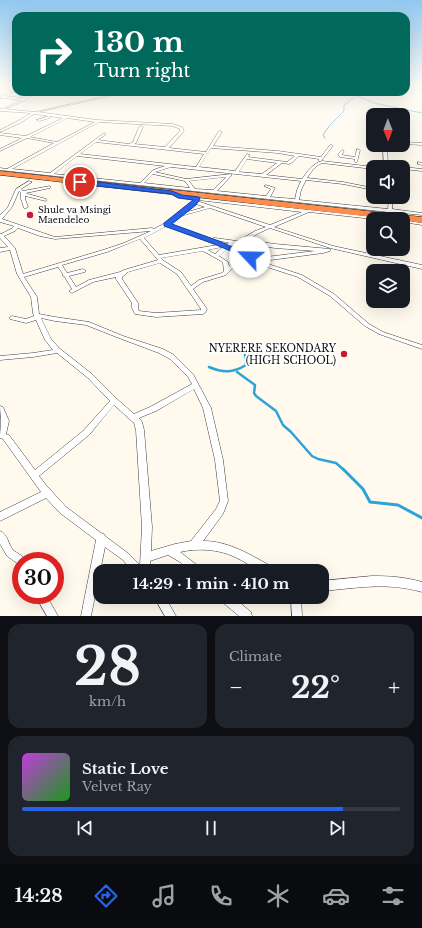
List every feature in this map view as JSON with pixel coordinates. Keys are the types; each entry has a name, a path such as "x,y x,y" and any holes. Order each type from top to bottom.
{"highway":[{"path":"2,172 172,193 422,220"}],"street":[{"path":"0,131 19,122 31,114"},
{"path":"37,114 99,121 173,125 181,128 182,131 166,149"},
{"path":"39,120 51,116"},
{"path":"0,150 66,118"},
{"path":"2,172 99,121"},
{"path":"127,145 134,143 141,127"},
{"path":"191,180 194,170 197,168 220,132"},
{"path":"0,134 58,143"},
{"path":"50,175 104,134"},
{"path":"94,141 207,153"},
{"path":"410,143 422,144"},
{"path":"298,201 298,194 304,179 321,160 330,146"},
{"path":"210,147 298,155 366,167"},
{"path":"215,191 232,174 251,150"},
{"path":"356,166 358,150"},
{"path":"342,151 340,154 341,156 356,158"},
{"path":"76,155 173,165 232,174 343,183 366,188"},
{"path":"246,158 291,162 298,155"},
{"path":"262,176 281,162"},
{"path":"141,184 152,173 173,165"},
{"path":"410,169 422,170"},
{"path":"214,177 220,171"},
{"path":"2,172 50,175 59,178"},
{"path":"152,173 186,180 232,174"},
{"path":"76,180 215,191 390,212 391,204"},
{"path":"186,180 193,189"},
{"path":"30,182 21,191 13,196 13,202 0,219 43,236 55,238 159,228"},
{"path":"266,186 273,188 268,197"},
{"path":"21,191 49,187"},
{"path":"21,191 34,198 44,200"},
{"path":"21,191 26,207"},
{"path":"172,193 336,248 422,267"},
{"path":"21,276 141,237 166,224 196,201 243,203 366,217"},
{"path":"179,215 211,207 243,203"},
{"path":"59,264 74,290 91,281 120,274 159,259 243,242 257,232 309,211"},
{"path":"410,213 422,214"},
{"path":"410,222 422,224"},
{"path":"166,224 205,238 240,252 269,266 313,282 332,295 367,325 381,332 422,347"},
{"path":"17,226 13,230 1,236 12,248 21,276 34,297 37,316 48,340 90,376 114,401 138,422 140,430 147,527 146,564"},
{"path":"120,274 119,279 135,303 137,313 143,315 203,312 204,309 191,288 179,273 159,259 141,237"},
{"path":"205,238 328,250"},
{"path":"191,288 201,281 224,274 238,259 243,242"},
{"path":"215,256 225,246"},
{"path":"0,250 12,248"},
{"path":"257,260 336,248"},
{"path":"203,249 223,260 226,263 227,271"},
{"path":"223,260 238,259"},
{"path":"65,275 83,271"},
{"path":"12,318 26,321 37,316 55,320 87,322 121,337 161,351 182,365 196,385 208,413 222,479 224,501 220,511 192,546"},
{"path":"0,358 59,351"},
{"path":"134,418 196,385"},
{"path":"34,475 86,433 114,401"},
{"path":"0,409 6,421 1,435 6,437 46,492 63,510 126,557 132,564"},
{"path":"0,517 46,492"},
{"path":"0,535 12,554"},
{"path":"86,616 89,591 97,567 101,538"},
{"path":"146,558 169,550 192,546 214,546 227,549 256,564"},
{"path":"169,550 189,564"},
{"path":"329,585 369,581 398,581 422,587"},
{"path":"46,604 53,616"},
{"path":"163,604 171,616"},
{"path":"233,604 247,616"},
{"path":"296,604 297,616"}],"waterway":[{"path":"325,138 323,135 330,125 341,114"},
{"path":"209,367 223,371 237,370 246,365 245,354"},
{"path":"237,372 255,385 254,393 256,396 276,411 283,425 312,456 336,463 344,470"},
{"path":"344,470 363,489 370,502 398,505 422,518"}],"place":[{"name":"Shule ya Msingi Maendeleo","path":"30,215"},
{"name":"NYERERE SEKONDARY (HIGH SCHOOL)","path":"344,354"}],"route":[{"path":"80,182 172,193 175,195 197,199 194,204 166,224 216,242 250,257"}]}
